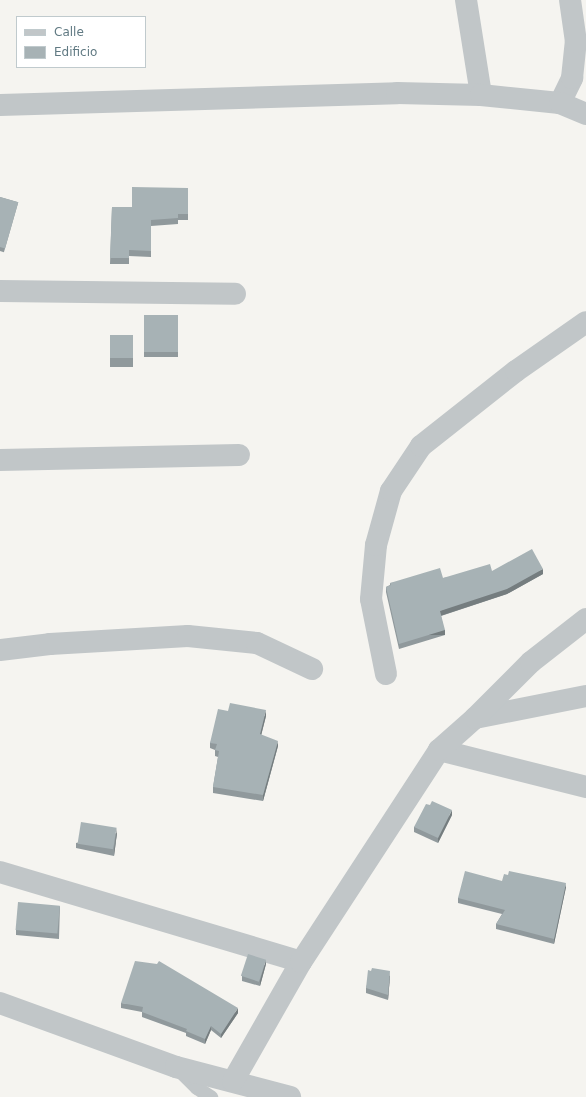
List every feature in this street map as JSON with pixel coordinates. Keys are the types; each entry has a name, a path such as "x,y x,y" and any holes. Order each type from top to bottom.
{"street":[{"path":"466,0 481,95"},
{"path":"560,103 572,78 576,42 570,0"},
{"path":"0,105 397,93 481,95 560,103 586,114"},
{"path":"0,291 235,294"},
{"path":"386,674 371,600 376,545 391,491 421,446 516,371 586,322"},
{"path":"0,460 239,455"},
{"path":"233,1081 301,962 438,750 475,718 531,662 586,620"},
{"path":"0,650 50,644 188,636 257,643 312,669"},
{"path":"475,718 586,696"},
{"path":"438,750 586,787"},
{"path":"0,872 301,962"},
{"path":"0,1003 176,1067 290,1097"}],"lane":[{"path":"176,1067 197,1088 211,1097"}],"building":[{"path":"132,187 188,188 188,214 178,214 178,218 151,220 151,251 129,250 129,258 110,258 112,207 132,207"},
{"path":"0,197 18,202 5,248 0,247"},
{"path":"144,315 178,315 178,352 144,352"},
{"path":"110,335 133,335 133,358 110,358"},
{"path":"532,549 543,569 507,589 440,611 445,630 399,644 386,587 391,585 390,583 440,568 443,578 490,564 492,571"},
{"path":"230,703 266,710 260,734 278,741 263,795 213,787 219,751 215,750 217,744 210,743 218,709 228,711"},
{"path":"432,801 452,810 438,838 414,827 426,804 430,805"},
{"path":"81,822 117,828 113,849 78,844"},
{"path":"465,871 502,881 504,874 508,875 509,871 566,883 554,939 496,924 505,910 458,898"},
{"path":"18,902 60,906 57,934 16,930"},
{"path":"248,954 266,960 259,982 241,976"},
{"path":"135,961 157,964 159,961 238,1008 221,1034 211,1026 205,1039 186,1031 187,1029 142,1012 143,1007 121,1003"},
{"path":"372,968 390,971 388,995 366,988 368,970 371,971"}]}
